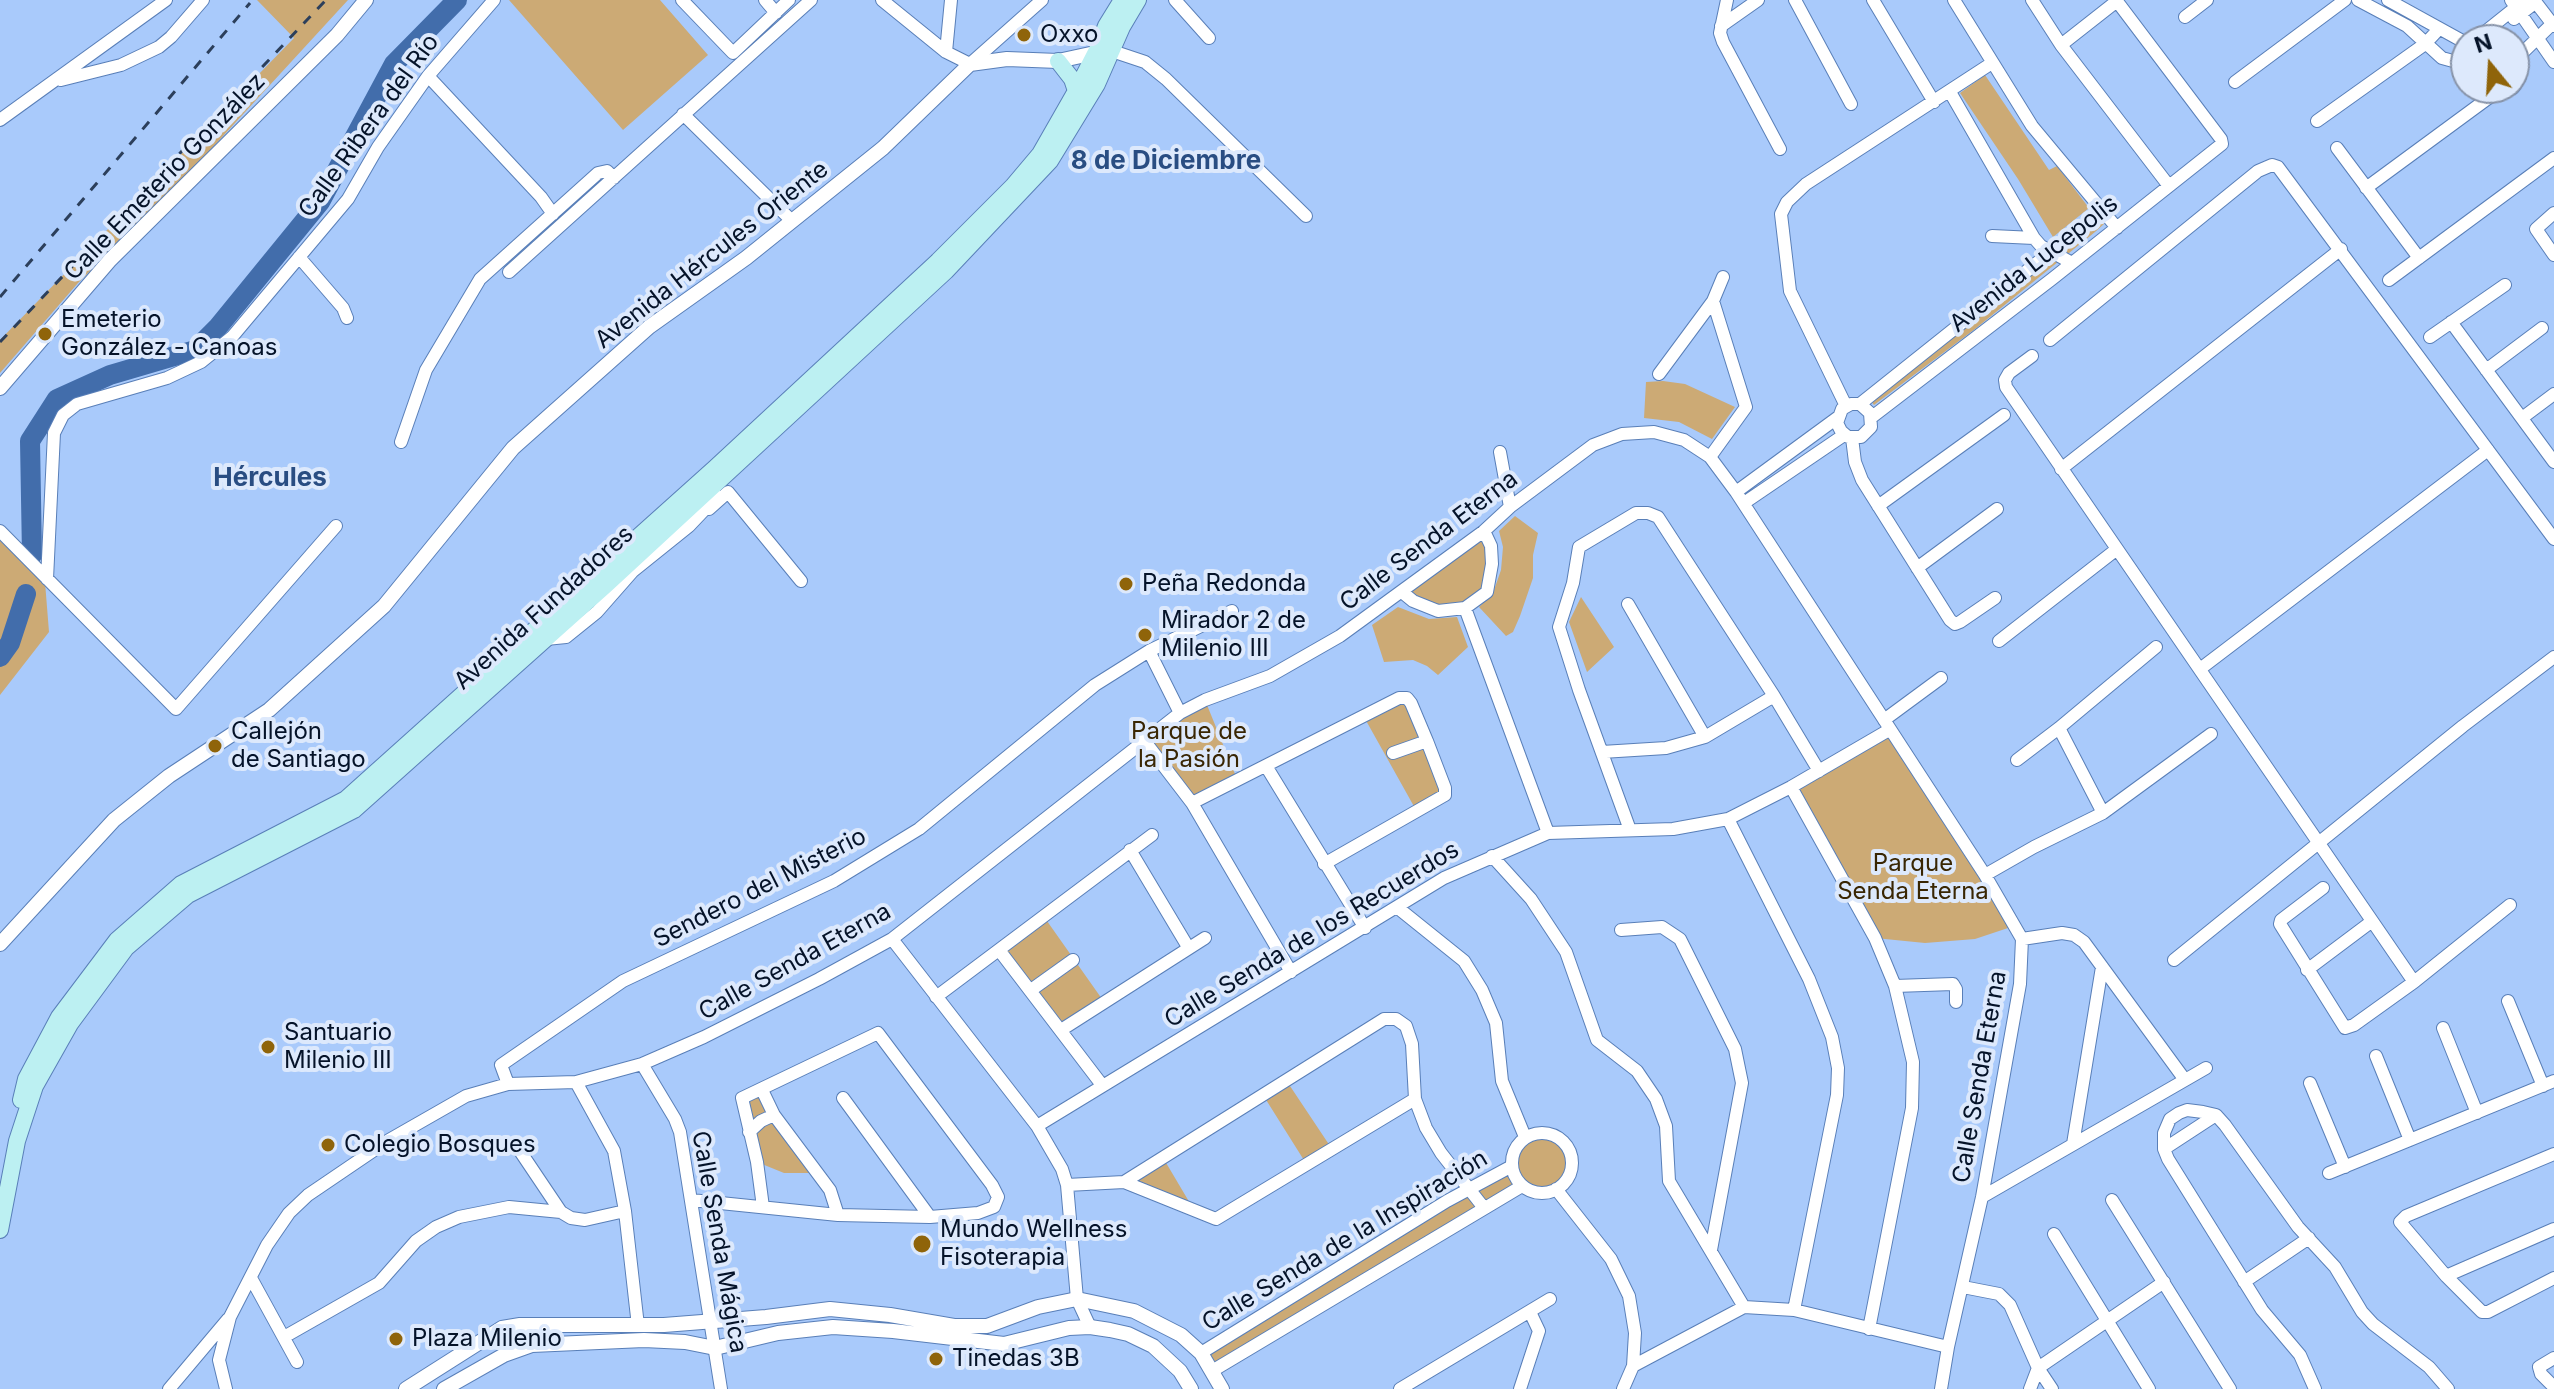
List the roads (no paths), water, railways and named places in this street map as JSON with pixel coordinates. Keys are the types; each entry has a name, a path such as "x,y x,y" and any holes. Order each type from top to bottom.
{"main road":[{"name":"Avenida Fundadores","path":"0,1230 17,1141 35,1086 70,1024 126,948 188,895 354,810 546,639 946,271 1050,161 1097,84 1105,51 1106,26 1122,0"},
{"name":"Avenida Fundadores","path":"0,1186 26,1079 59,1017 117,940 181,884 346,799 938,261 1013,186 1040,154 1076,91 1138,0"},
{"path":"1058,61 1072,79 1076,91"}],"street":[{"path":"0,120 166,0"},
{"path":"53,82 121,65 159,47 203,0"},
{"name":"Calle Emeterio González","path":"0,388 110,260 337,35 366,0"},
{"name":"Calle Ribera del Río","path":"47,579 54,433 63,415 77,404 167,378 201,362 232,337 348,199 378,147 428,76 494,0"},
{"path":"682,0 733,53 789,0"},
{"path":"765,0 776,13"},
{"path":"509,272 811,0"},
{"path":"882,0 946,52 970,64 1007,59 1058,61 1105,51 1145,62 1306,216"},
{"path":"946,52 951,0"},
{"name":"Avenida Hércules Oriente","path":"0,944 114,820 169,776 269,710 384,606 513,448 649,327 792,221 883,148 1042,0"},
{"path":"1175,0 1209,38"},
{"path":"1727,0 1721,26 1723,42 1780,149"},
{"path":"1721,26 1758,0"},
{"path":"1795,0 1851,104"},
{"path":"1873,0 1934,102"},
{"path":"1954,0 2032,126 2117,228"},
{"path":"2032,0 2061,45 2169,186"},
{"path":"2185,17 2207,0"},
{"path":"2235,82 2345,0"},
{"path":"2358,0 2407,26 2425,44 2450,60"},
{"path":"2388,0 2450,36"},
{"path":"2061,45 2116,1"},
{"name":"Avenida Lucepolis","path":"1740,497 1848,436 1865,435 1871,427 1872,417 2222,144 2116,1"},
{"path":"2524,4 2553,28 2530,51"},
{"path":"2501,24 2524,4"},
{"path":"2524,4 2539,42 2554,62"},
{"path":"2317,121 2425,44 2438,30"},
{"path":"1846,406 1790,291 1781,214 1787,202 1806,184 1992,63"},
{"path":"428,76 541,197 553,214"},
{"path":"1950,92 2034,238 2072,263"},
{"path":"2366,188 2480,104"},
{"path":"683,114 792,221"},
{"path":"2337,148 2419,258"},
{"path":"2389,280 2554,158"},
{"path":"2050,340 2264,167 2272,165 2283,171 2554,539"},
{"path":"401,442 426,370 480,279 598,173 607,171 614,178"},
{"name":"Avenida Lucepolis","path":"1860,404 2102,211"},
{"path":"2554,213 2536,229 2554,255"},
{"path":"1992,236 2034,238"},
{"path":"2061,469 2341,249"},
{"path":"299,257 343,308 347,318"},
{"path":"1659,374 1713,301 1723,277"},
{"path":"2430,337 2505,285"},
{"path":"1710,457 1746,407 1713,301"},
{"path":"2451,322 2554,462"},
{"path":"2486,370 2542,328"},
{"path":"2032,356 2009,373 2005,380 2006,387 2414,982"},
{"path":"2522,418 2554,394"},
{"path":"1740,497 1800,445 1837,418 1846,406 1860,404 1868,409 1872,417"},
{"path":"1878,506 2004,415"},
{"path":"1837,418 1838,427 1848,436 1855,462 1878,506 1950,620 1955,624 1966,620 1995,598"},
{"name":"Calle Senda Eterna","path":"226,1389 219,1360 230,1317 282,1224 308,1195 389,1140 466,1096 508,1084 576,1082 642,1064 704,1037 892,939 1180,713 1205,700 1270,676 1340,636 1484,531 1510,507 1593,445 1622,434 1654,432 1684,440 1710,457 1740,497 1985,875 2022,939 2020,984 1982,1197 1941,1389"},
{"path":"1800,445 1809,458"},
{"path":"2200,669 2488,450"},
{"path":"1500,452 1510,507"},
{"path":"689,526 708,506 716,484"},
{"path":"546,639 566,637 597,612 633,571 728,492 801,581"},
{"path":"1917,568 1997,509"},
{"path":"1630,830 1559,627 1573,583 1579,547 1636,513 1658,517 1819,771"},
{"path":"0,531 176,709 336,526"},
{"path":"1402,592 1413,601 1438,611 1465,608 1487,592 1492,564 1491,546 1484,531"},
{"path":"1999,641 2117,549"},
{"path":"1628,604 1705,737"},
{"path":"1465,608 1548,833"},
{"name":"Sendero del Misterio","path":"508,1084 501,1065 623,981 834,881 919,829 1095,685 1149,651 1232,611"},
{"path":"2017,760 2156,647"},
{"path":"1149,651 1180,713"},
{"path":"2174,960 2463,726 2554,657"},
{"name":"Calle Senda de los Recuerdos","path":"1037,1126 1444,878 1548,833 1673,829 1728,819 1819,771 1886,725 1941,678"},
{"path":"1602,752 1666,748 1705,737 1774,696"},
{"path":"1192,803 1403,697 1411,703 1445,788 1445,795 1324,864"},
{"path":"2059,728 2103,813"},
{"path":"1985,875 2103,813 2211,734"},
{"path":"1143,739 1192,803 1291,972"},
{"path":"1393,753 1427,741"},
{"path":"1266,766 1365,928"},
{"path":"1791,787 1875,938 1895,986 1913,1062 1912,1108 1869,1329"},
{"path":"1728,819 1809,979 1832,1037 1838,1068 1837,1095 1794,1310"},
{"path":"936,997 1152,835"},
{"path":"1130,850 1188,947"},
{"path":"1492,856 1531,899 1566,952 1597,1040 1637,1071 1656,1099 1666,1126 1669,1181 1681,1206 1744,1307"},
{"path":"2323,888 2280,922 2280,926 2345,1028 2354,1025 2414,982 2510,905"},
{"path":"1398,908 1464,961 1482,990 1496,1023 1502,1081 1525,1137"},
{"path":"2307,970 2371,922"},
{"path":"1621,930 1662,927 1680,939 1735,1049 1742,1083 1711,1250"},
{"path":"2022,939 2062,933 2074,935 2084,942 2179,1083 2187,1110"},
{"path":"1061,1030 1205,938"},
{"path":"892,939 1037,1126 1062,1169 1067,1185 1077,1299 1090,1327"},
{"path":"999,950 1102,1085"},
{"path":"1031,990 1073,960"},
{"path":"2073,1144 2102,967"},
{"path":"1895,986 1953,984 1956,1002"},
{"path":"2329,1173 2549,1083 2508,1001"},
{"path":"1124,1182 1384,1019 1396,1019 1406,1026 1412,1044 1415,1099 1426,1128 1441,1153 1484,1208"},
{"path":"2443,1028 2477,1113"},
{"path":"691,1200 838,1215 930,1217 978,1213 994,1207 998,1197 878,1033 742,1098 757,1162 763,1207"},
{"path":"2376,1056 2410,1140"},
{"name":"Calle Senda Mágica","path":"642,1064 680,1132 721,1389"},
{"path":"1982,1197 2206,1068"},
{"path":"576,1082 614,1151 625,1211 638,1326"},
{"path":"2310,1083 2345,1167"},
{"path":"762,1090 774,1115 830,1190 838,1215"},
{"path":"2156,1096 2170,1119"},
{"path":"843,1098 930,1217"},
{"path":"1067,1185 1124,1182 1216,1219 1415,1099"},
{"path":"2315,1389 2300,1355 2262,1310 2164,1149 2164,1133 2170,1119 2187,1110 2216,1115 2309,1238 2335,1267 2362,1312 2429,1367 2448,1389"},
{"path":"749,1132 774,1115"},
{"path":"2164,1149 2216,1115"},
{"path":"1549,1133 1566,1144 1571,1154 1570,1174 1556,1189 1539,1193 1522,1186 1512,1166 1515,1149 1525,1137 1549,1133"},
{"path":"520,1151 561,1212 571,1218 585,1220 625,1211"},
{"path":"2554,1154 2403,1218 2400,1222 2446,1276 2485,1313 2554,1278"},
{"name":"Calle Senda de la Inspiración","path":"1201,1353 1470,1188 1512,1166"},
{"name":"Calle Senda de la Inspiración","path":"1212,1371 1522,1186"},
{"path":"1556,1189 1611,1259 1629,1296 1635,1320 1633,1366 1623,1389"},
{"path":"2112,1200 2230,1389"},
{"path":"284,1337 379,1283 416,1241 436,1227 484,1210 509,1207 561,1212"},
{"path":"2446,1276 2554,1229"},
{"path":"2054,1234 2149,1389"},
{"path":"2244,1282 2309,1238"},
{"path":"1330,1274 1341,1293"},
{"path":"251,1278 297,1362"},
{"path":"2030,1389 2038,1368 2164,1282"},
{"path":"1963,1287 1999,1294 2010,1305 2038,1368 2052,1389"},
{"path":"406,1389 502,1328 542,1324 638,1326 830,1309 954,1326 987,1326 1038,1307 1077,1299 1120,1307 1163,1324 1181,1335 1201,1353 1222,1389"},
{"path":"1400,1389 1550,1299"},
{"path":"1110,1330 1131,1323 1130,1317 1120,1307"},
{"path":"1633,1366 1744,1307 1794,1310 1948,1347"},
{"path":"1520,1389 1539,1331 1530,1312"},
{"path":"169,1389 230,1317"},
{"path":"1163,1324 1148,1323 1141,1326 1140,1332 1180,1371 1191,1389"},
{"path":"444,1389 504,1355 532,1345 644,1340 685,1342 715,1348 778,1333 833,1327 1004,1344 1069,1328 1090,1327 1136,1337 1153,1346"},
{"path":"2554,1358 2539,1367 2541,1374 2554,1387"},
{"path":"1422,1389 1428,1370"}],"waterway":[{"path":"32,555 30,441 57,399 110,375 195,350 218,327 320,202 394,64 457,0"},
{"path":"0,657 10,643 26,594"}],"railway":[{"path":"0,342 326,0"},
{"path":"0,297 250,3"}],"place":[{"name":"Oxxo","path":"1024,35"},
{"name":"Emeterio González - Canoas","path":"45,334"},
{"name":"Peña Redonda","path":"1126,584"},
{"name":"Mirador 2 de Milenio III","path":"1145,635"},
{"name":"Callejón de Santiago","path":"215,746"},
{"name":"Santuario Milenio III","path":"268,1047"},
{"name":"Colegio Bosques","path":"328,1145"},
{"name":"Mundo Wellness Fisoterapia","path":"922,1244"},
{"name":"Plaza Milenio","path":"396,1339"},
{"name":"Tinedas 3B","path":"936,1359"}],"district":[{"name":"8 de Diciembre","path":"1166,161"},
{"name":"Hércules","path":"270,478"}],"park label":[{"name":"Parque de la Pasión","path":"1189,746"},
{"name":"Parque Senda Eterna","path":"1913,878"}]}
